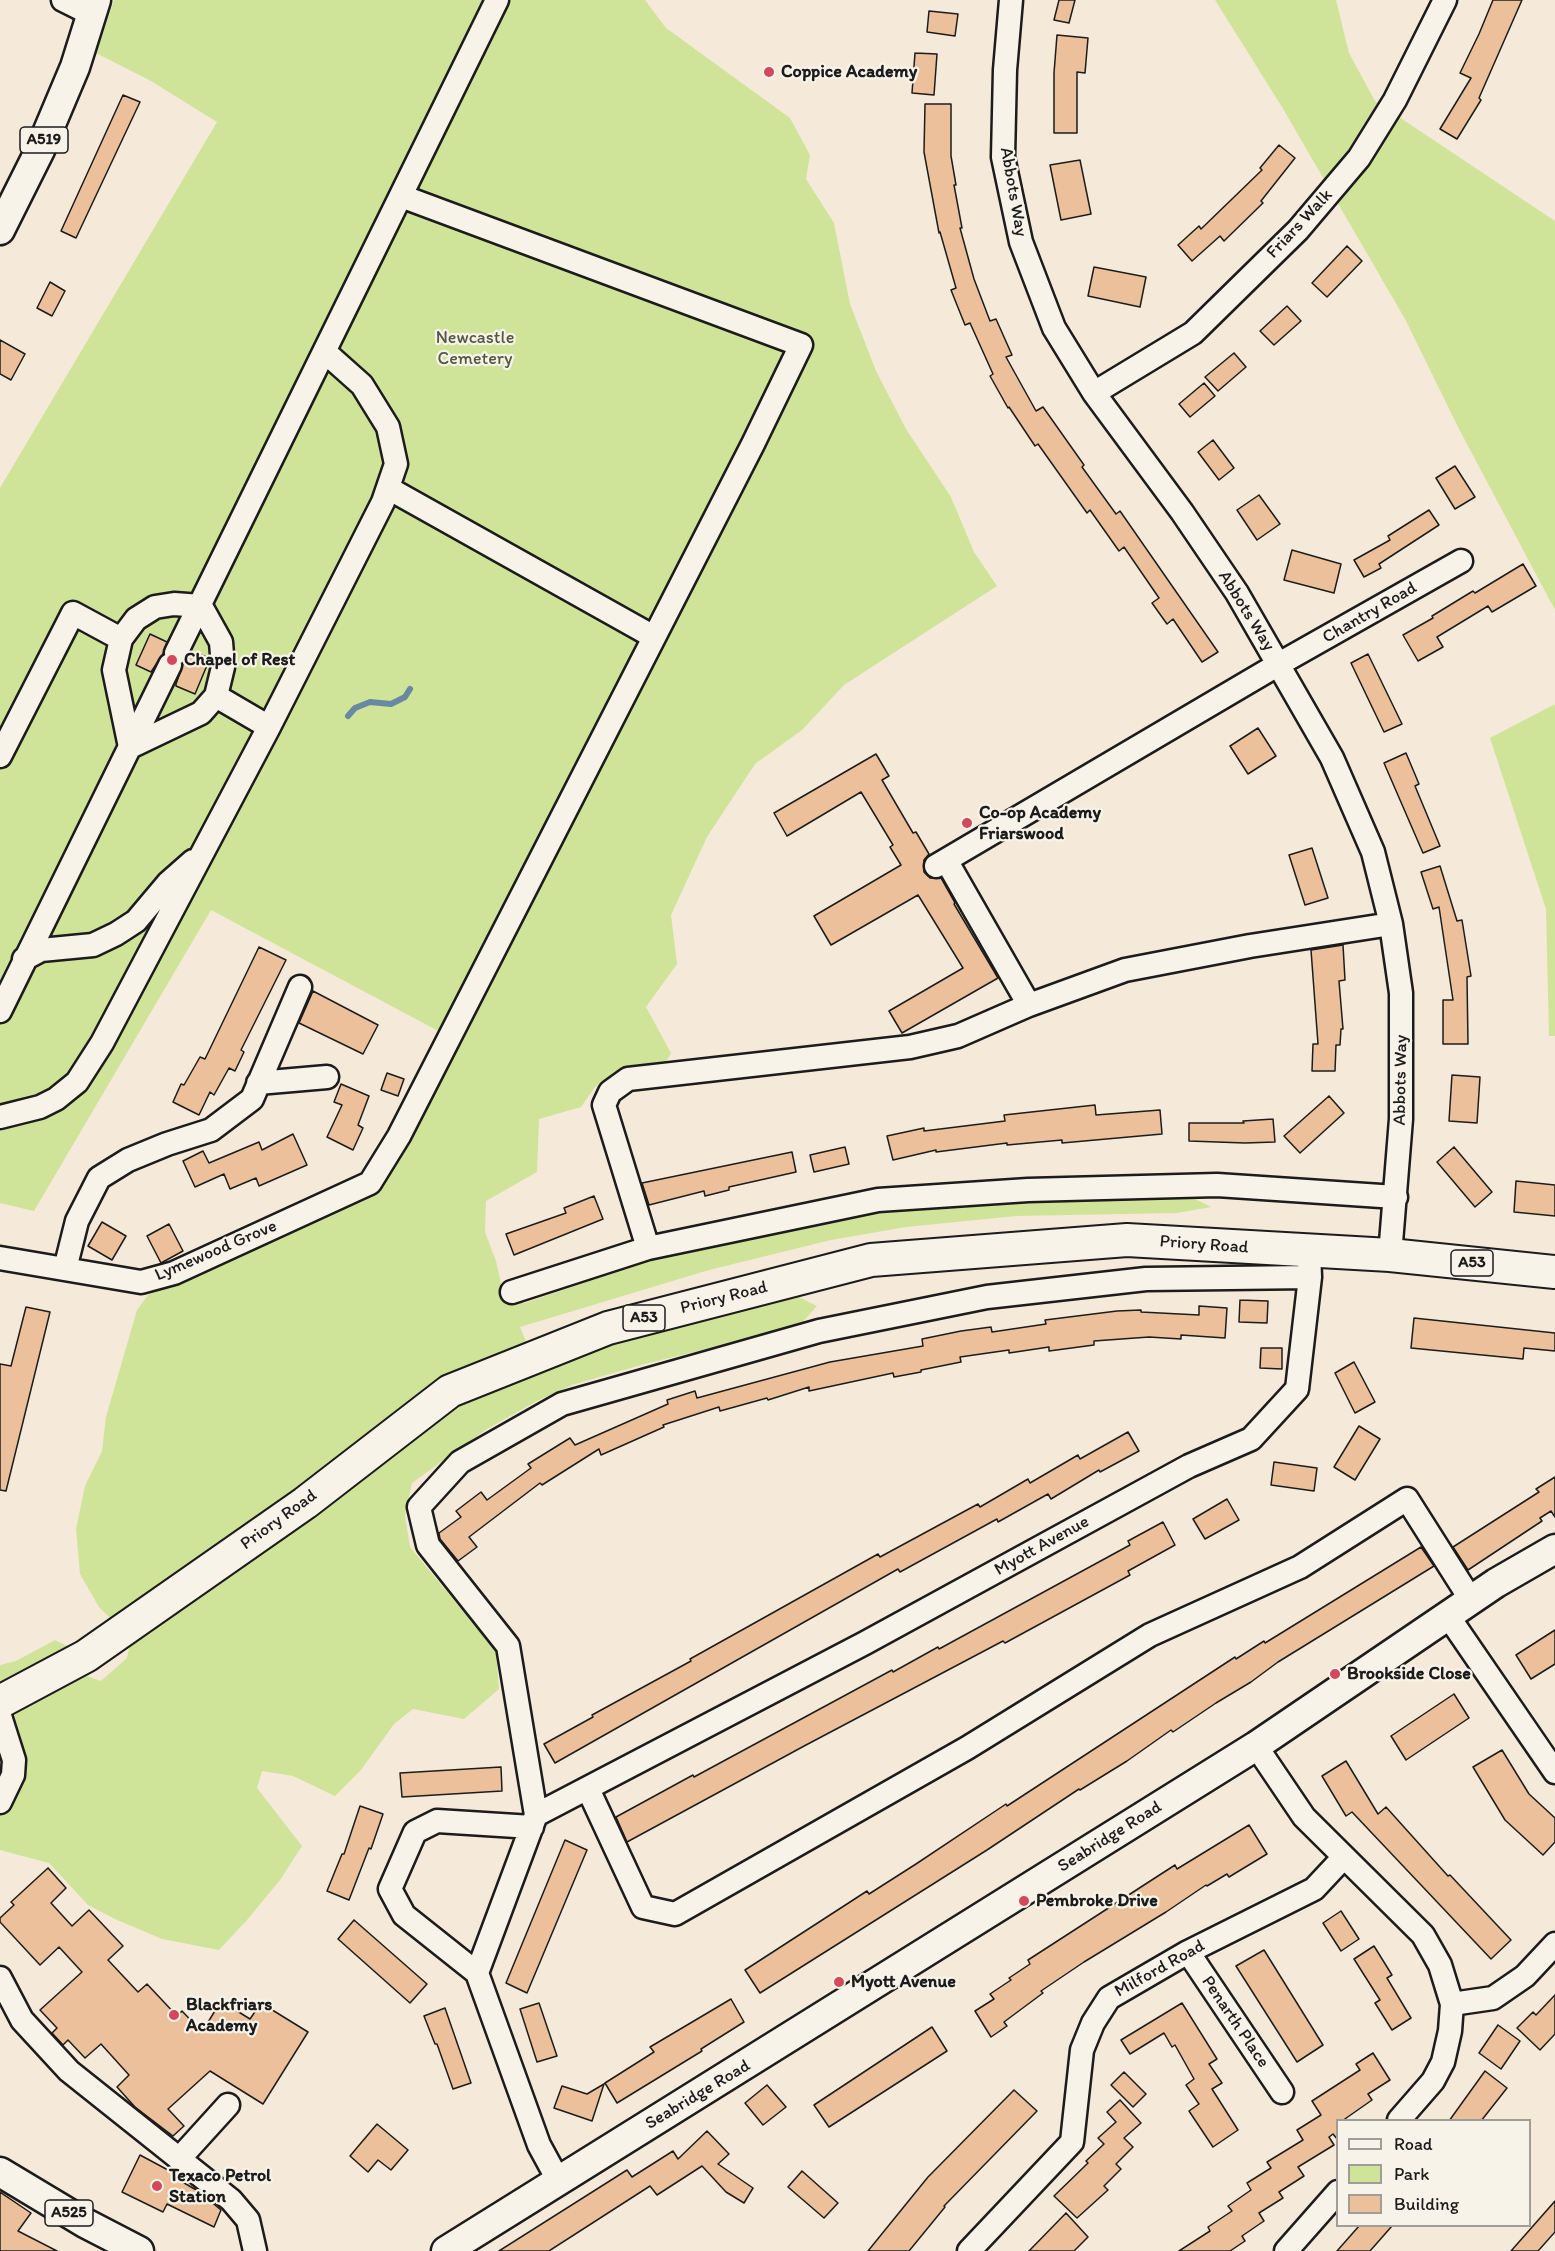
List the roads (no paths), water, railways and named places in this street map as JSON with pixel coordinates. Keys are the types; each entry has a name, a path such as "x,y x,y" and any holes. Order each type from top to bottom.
{"highway":[{"name":"Priory Road","path":"0,1702 86,1656 305,1503 450,1391 608,1328 872,1260 1127,1240 1309,1264 1390,1255 1555,1272"}],"main road":[{"name":"A519","path":"0,230 40,150 75,67 94,7"},
{"name":"Seabridge Road","path":"446,2251 804,2030 1256,1746 1460,1608 1555,1549"},
{"name":"A525","path":"0,2172 85,2223 139,2251"}],"street":[{"path":"63,0 94,7"},
{"path":"0,1011 497,0"},
{"name":"Abbots Way","path":"1011,0 1005,70 1003,157 1021,242 1054,328 1094,393 1237,593 1332,758 1373,852 1391,924 1401,993 1401,1119 1390,1255"},
{"name":"Friars Walk","path":"1094,393 1193,333 1298,230 1359,158 1395,100 1445,0"},
{"name":"Lymewood Grove","path":"0,1258 141,1282 174,1273 370,1183 399,1136 801,345 401,196"},
{"path":"0,1117 40,1107 56,1099 76,1082 102,1043 269,727 383,502 396,464 387,427 362,385 325,352"},
{"path":"388,488 654,637"},
{"name":"Chantry Road","path":"1029,1005 941,863 1279,664 1461,561"},
{"path":"130,747 114,670 121,639 136,619 155,607 174,604 201,606"},
{"path":"130,747 201,713 216,696 223,667 220,642 201,606"},
{"path":"0,756 73,612 121,639"},
{"path":"117,683 186,721"},
{"path":"216,696 269,727"},
{"path":"24,959 41,950 93,945 116,934 136,921 168,883 203,852"},
{"path":"648,1248 604,1105 610,1092 627,1079 910,1047 958,1036 1029,1005 1125,970 1250,946 1391,924"},
{"path":"65,1269 76,1221 99,1178 128,1160 211,1130 252,1100 300,987"},
{"path":"258,1083 327,1077"},
{"path":"512,1292 648,1248 878,1200 1028,1190 1217,1185 1396,1197"},
{"name":"Myott Avenue","path":"534,1821 588,1789 865,1643 1189,1466 1251,1439 1297,1389 1309,1264"},
{"name":"Priory Road","path":"534,1821 508,1646 428,1545 419,1507 460,1462 562,1404 819,1330 987,1296 1309,1264"},
{"path":"588,1789 643,1907 675,1914 967,1748 1150,1635 1300,1567 1407,1499 1460,1608 1555,1772"},
{"path":"0,1716 14,1760 13,1775 0,1802"},
{"path":"1256,1746 1304,1817 1423,1935 1440,1965 1452,2004 1450,2031 1443,2062 1433,2081 1401,2119"},
{"path":"477,1974 534,1821 437,1821 415,1832 390,1889 404,1915 477,1974 539,2145 558,2180"},
{"name":"Milford Road","path":"969,2251 1072,2142 1082,2050 1093,2023 1109,1998 1188,1952 1314,1889 1343,1858"},
{"path":"1452,2004 1493,1998 1526,1976 1555,1944"},
{"name":"Penarth Place","path":"1188,1952 1282,2092"},
{"path":"0,1978 22,2020 69,2071 231,2200 248,2220 255,2251"},
{"path":"179,2159 228,2105"},
{"path":"1286,2251 1336,2194"}],"waterway":[{"path":"348,716 355,708 370,702 391,704 405,697 410,689"}],"place":[{"name":"Coppice Academy","path":"769,72"},
{"name":"Chapel of Rest","path":"172,660"},
{"name":"Co-op Academy Friarswood","path":"967,823"},
{"name":"Brookside Close","path":"1335,1674"},
{"name":"Pembroke Drive","path":"1024,1901"},
{"name":"Myott Avenue","path":"839,1982"},
{"name":"Blackfriars Academy","path":"174,2015"},
{"name":"Texaco Petrol Station","path":"157,2186"}],"park label":[{"name":"Newcastle Cemetery","path":"475,348"}]}
